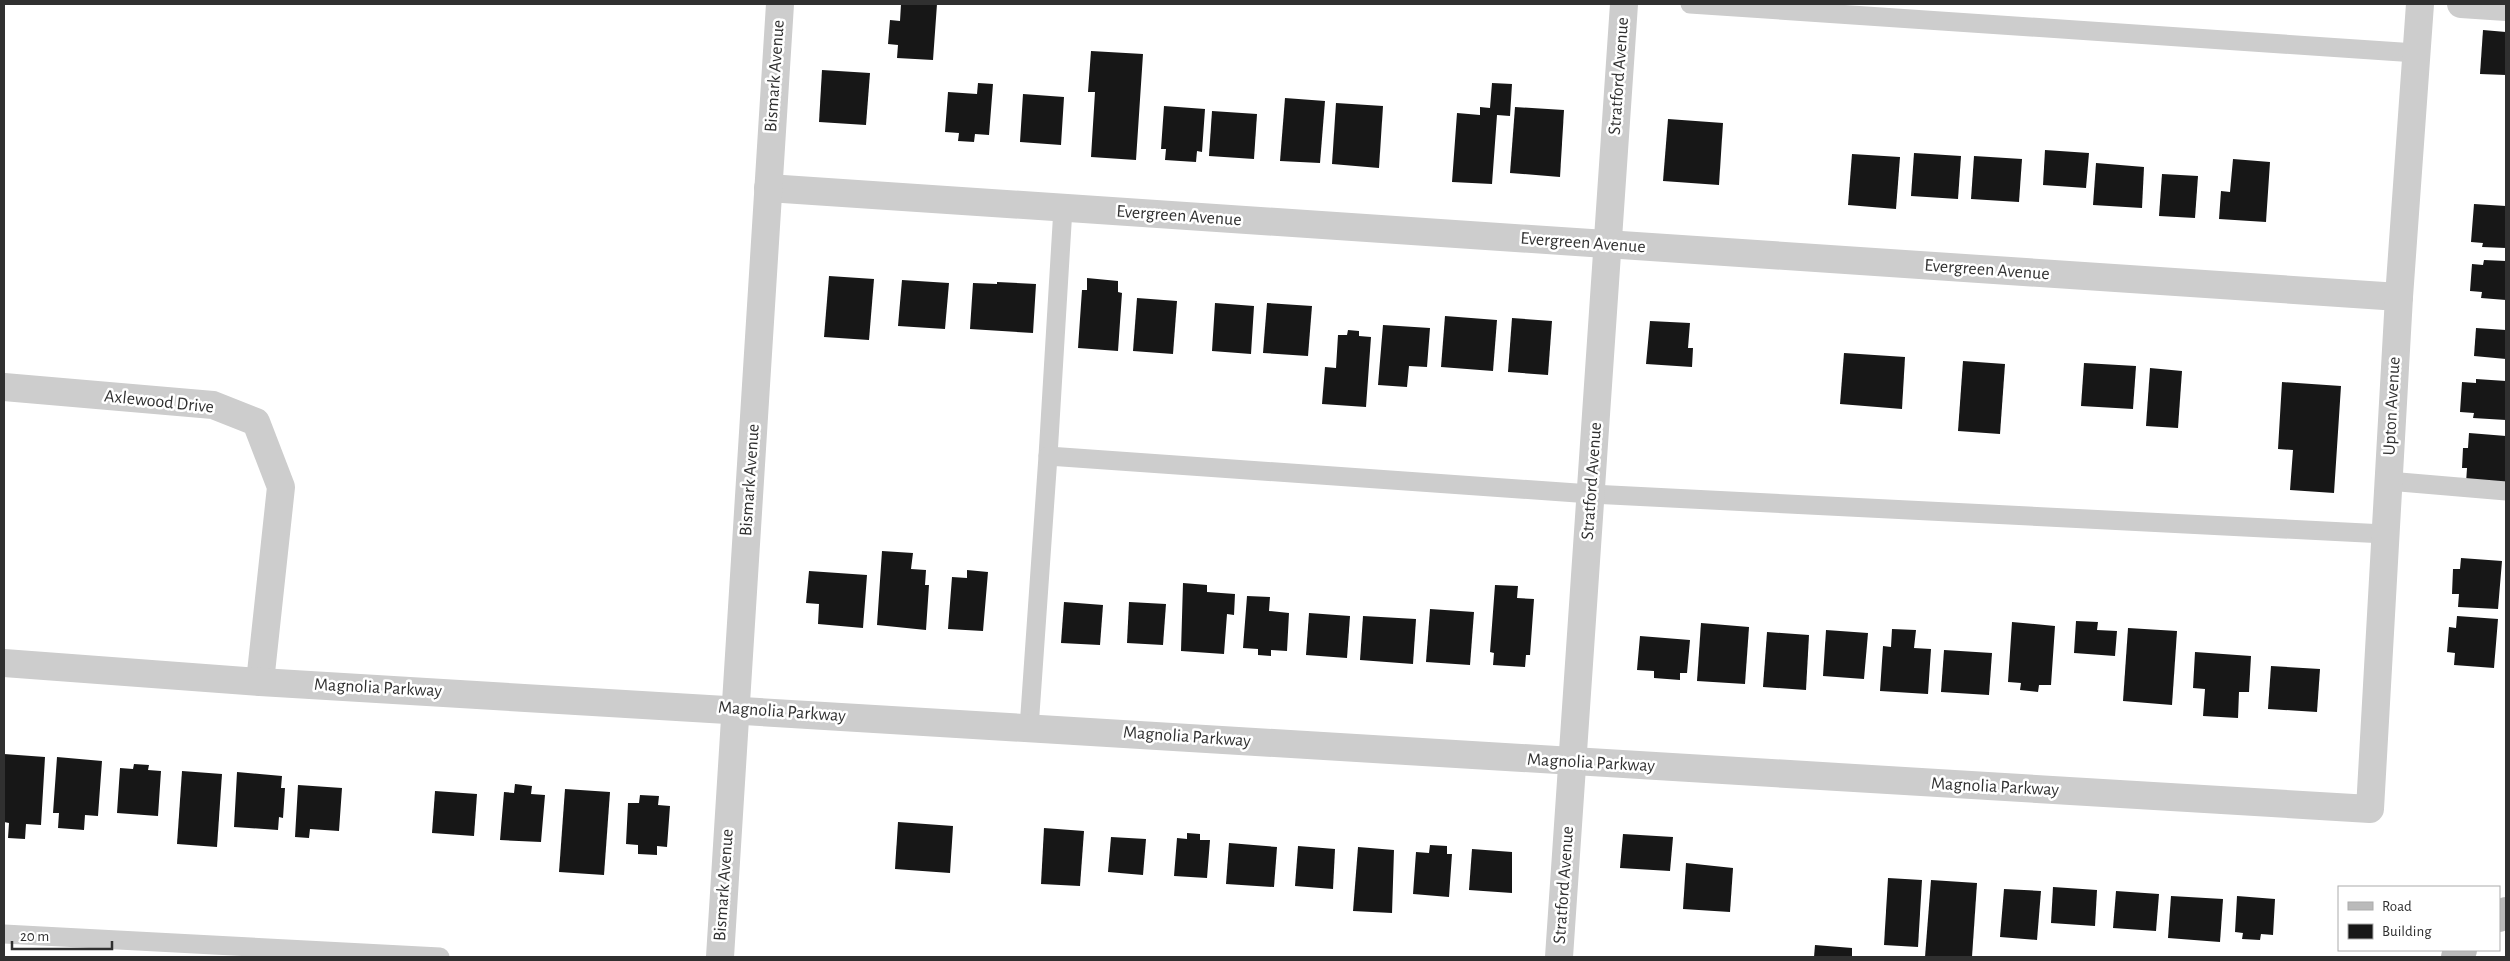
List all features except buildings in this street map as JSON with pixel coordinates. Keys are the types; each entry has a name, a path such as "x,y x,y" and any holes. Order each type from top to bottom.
{"street":[{"name":"Bismark Avenue","path":"720,957 780,4"},
{"name":"Stratford Avenue","path":"1559,957 1624,4"},
{"name":"Upton Avenue","path":"2370,809 2399,297 2420,4"},
{"path":"2460,4 2506,7"},
{"name":"Evergreen Avenue","path":"768,188 2399,297"},
{"name":"Axlewood Drive","path":"4,387 213,405 256,422 281,487 260,682"},
{"name":"Magnolia Parkway","path":"4,663 260,682 735,709 1572,762 2370,809"}],"lane":[{"path":"1690,4 2416,53"},
{"path":"1029,728 1063,208"},
{"path":"1048,456 1591,494 2385,534"},
{"path":"2388,481 2506,491"},
{"path":"4,934 440,957"}]}
